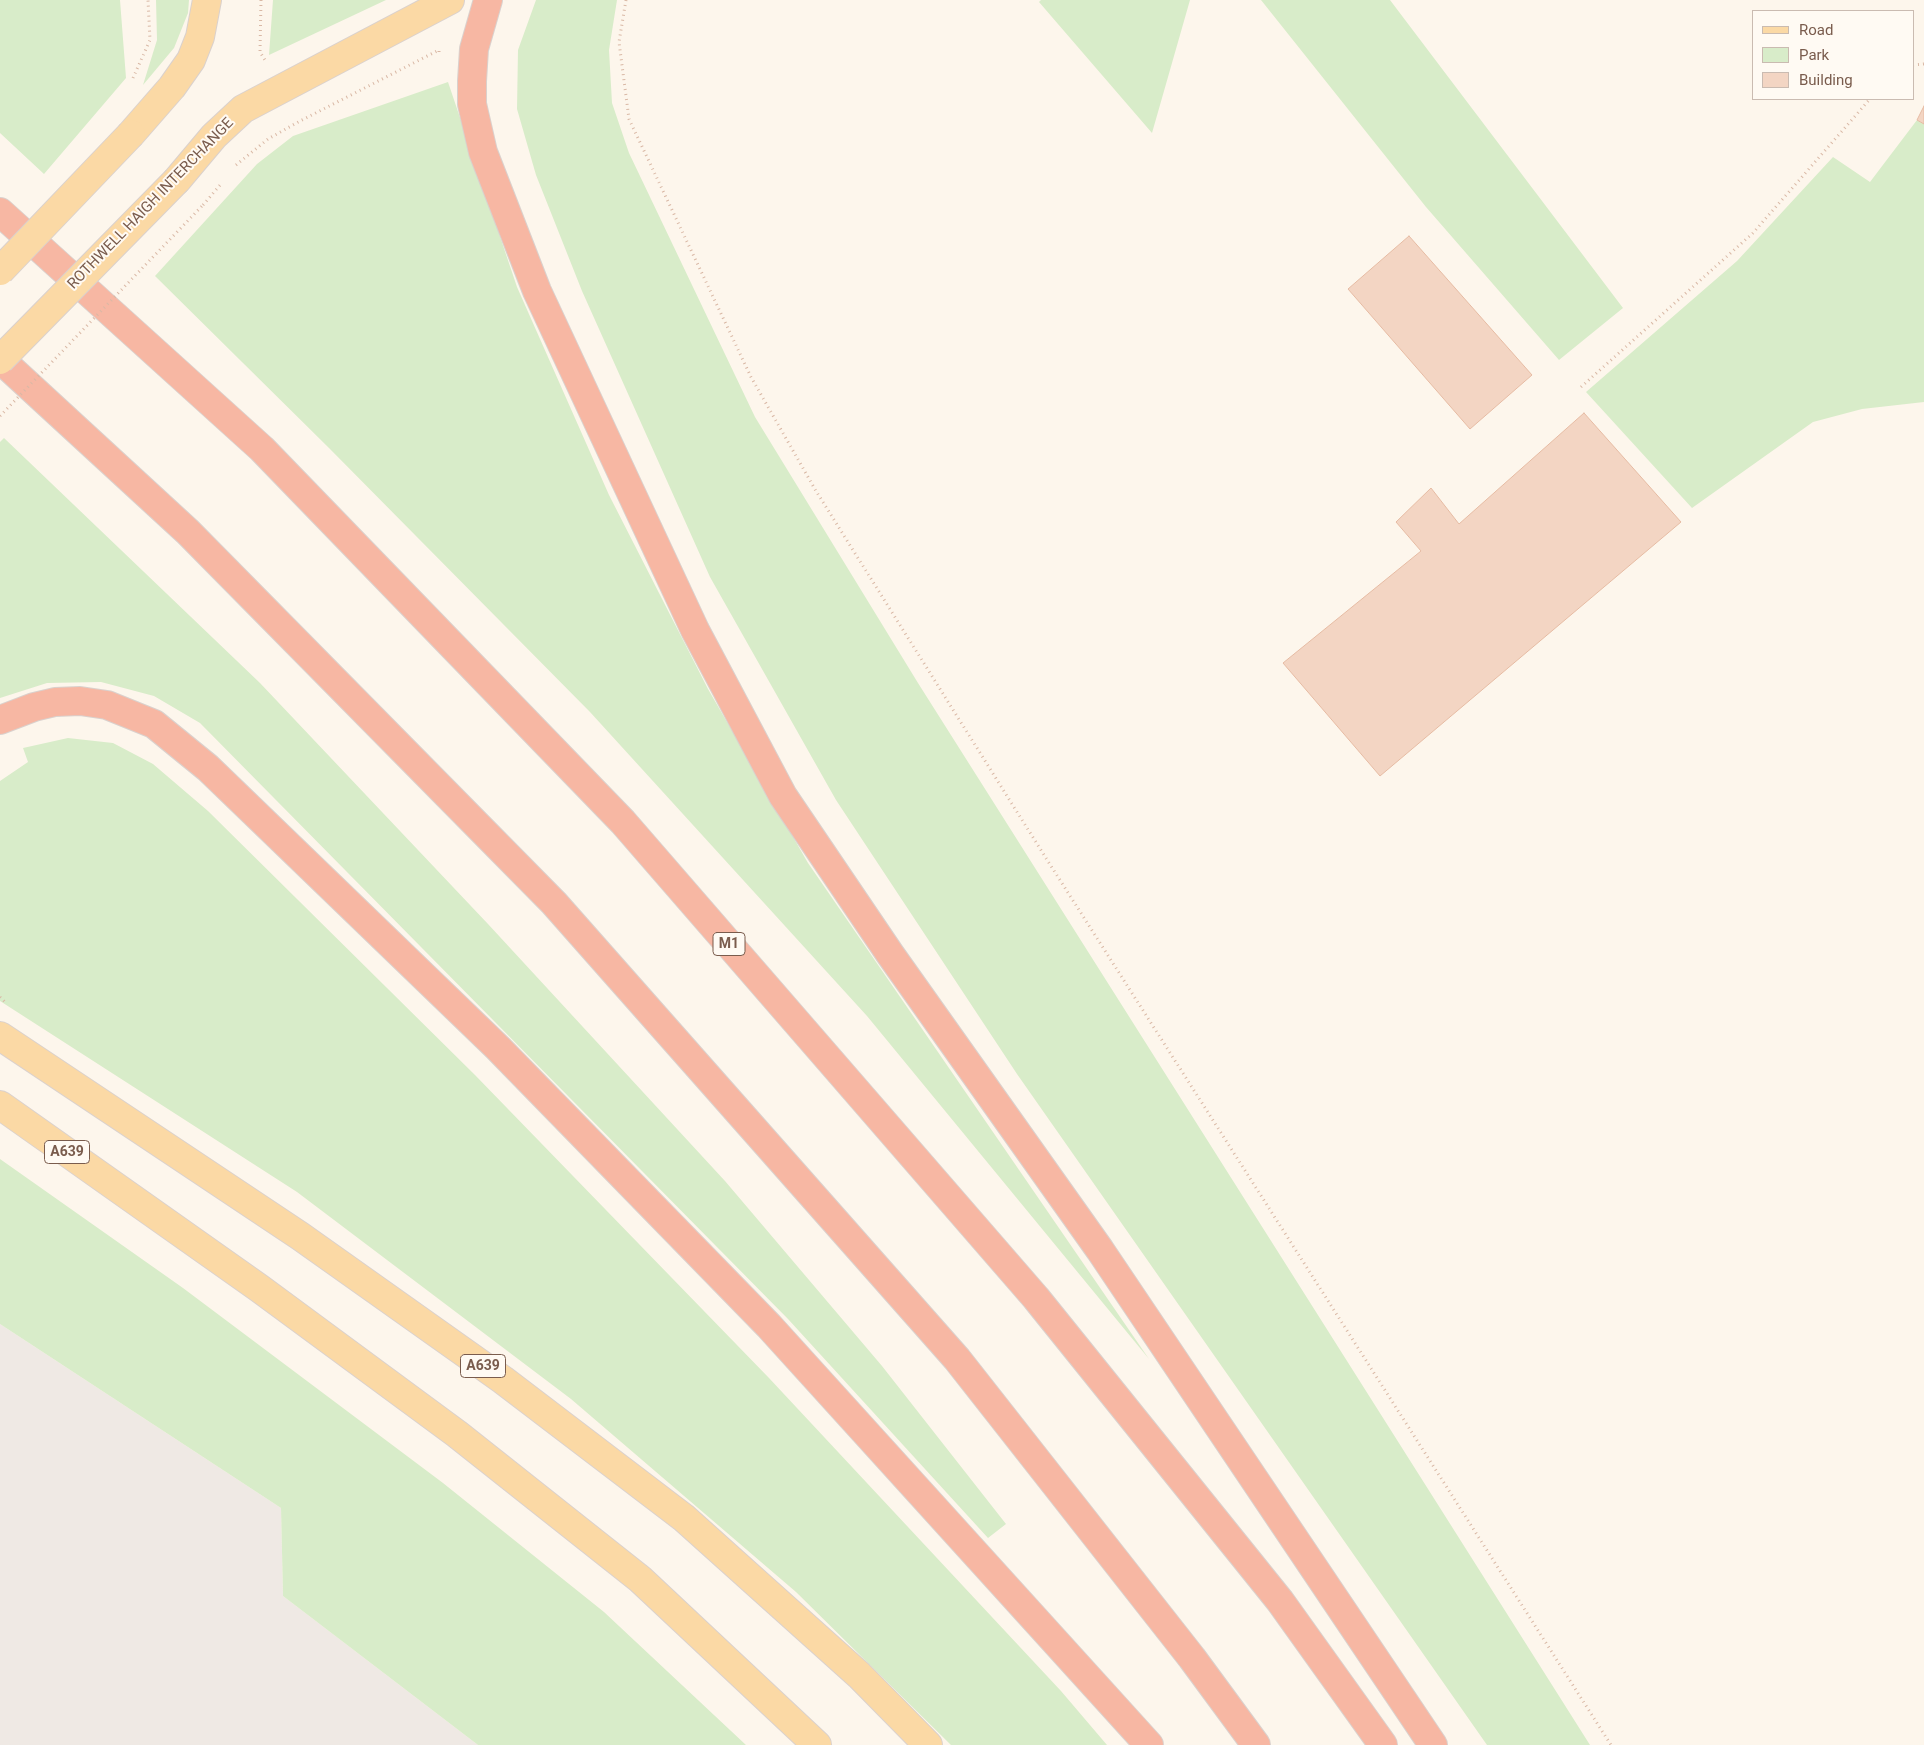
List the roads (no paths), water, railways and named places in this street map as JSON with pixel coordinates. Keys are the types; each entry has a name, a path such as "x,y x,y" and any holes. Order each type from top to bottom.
{"highway":[{"path":"488,0 474,50 472,81 472,104 483,152 537,291 695,630 783,796 890,954 1100,1250 1433,1745"},
{"name":"M1","path":"0,212 262,449 623,822 1036,1298 1280,1601 1383,1745"},
{"path":"0,360 188,532 554,903 957,1359 1186,1650 1256,1745"},
{"path":"0,720 34,707 55,702 107,705 154,724 208,768 498,1048 762,1319 1149,1745"}],"main road":[{"path":"0,270 131,134 172,87 191,60 200,37 207,0"},
{"name":"ROTHWELL HAIGH INTERCHANGE","path":"0,360 177,180 214,136 243,109 450,0"},
{"name":"A639","path":"0,1036 300,1236 511,1386 684,1518 859,1675 928,1745"},
{"name":"A639","path":"0,1105 259,1288 457,1434 640,1579 817,1745"}]}
